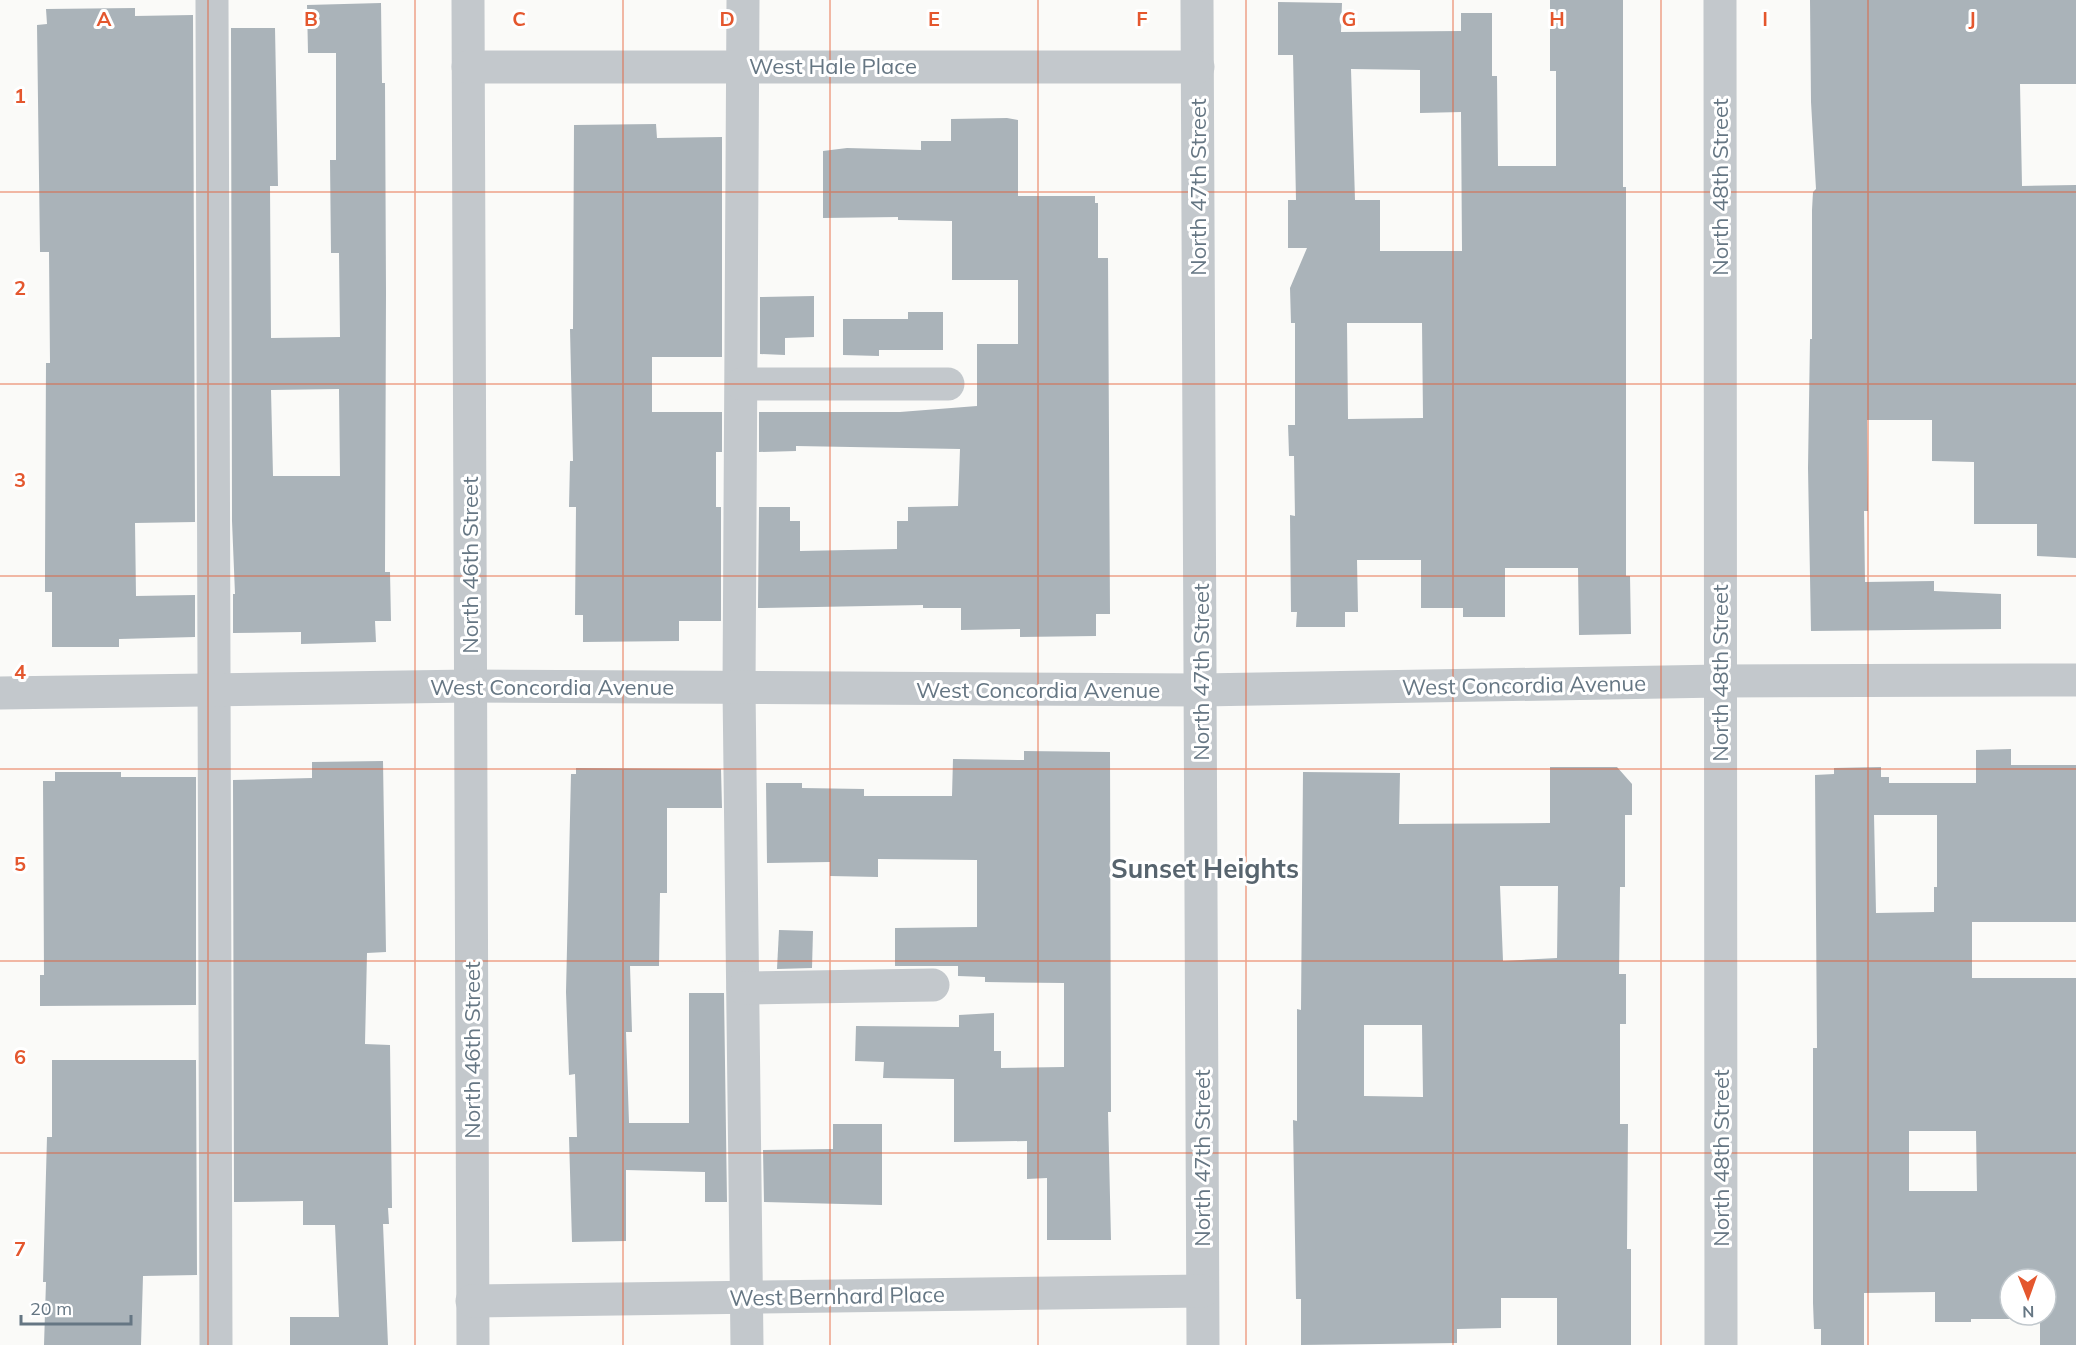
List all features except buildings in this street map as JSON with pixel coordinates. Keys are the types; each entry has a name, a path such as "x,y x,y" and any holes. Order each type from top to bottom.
{"street":[{"path":"212,0 216,690 216,1345"},
{"name":"North 46th Street","path":"468,0 473,1345"},
{"path":"743,0 739,688 747,1345"},
{"name":"North 47th Street","path":"1197,0 1203,1345"},
{"name":"North 48th Street","path":"1720,0 1721,1345"},
{"name":"West Hale Place","path":"468,66 1198,67"},
{"path":"741,384 948,384"},
{"name":"West Concordia Avenue","path":"0,693 470,686 1201,690 1720,681 2076,681"},
{"path":"743,988 933,985"},
{"name":"West Bernhard Place","path":"472,1301 1202,1291"}],"district":[{"name":"Sunset Heights","path":"1205,868"}]}
